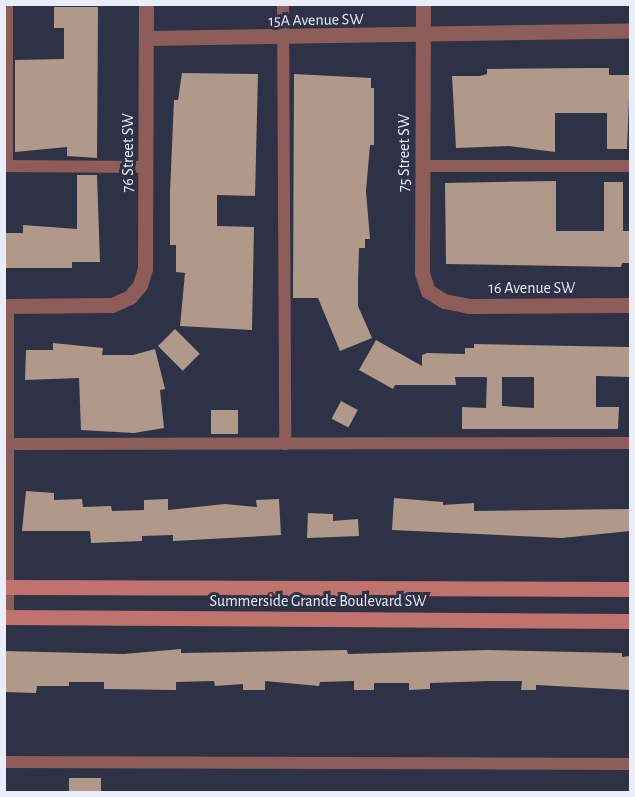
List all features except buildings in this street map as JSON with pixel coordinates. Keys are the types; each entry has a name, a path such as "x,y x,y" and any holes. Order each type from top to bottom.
{"street":[{"name":"76 Street SW","path":"5,306 99,306 130,297 140,285 145,269 146,4"},
{"name":"75 Street SW","path":"423,4 422,273 424,284 435,297"},
{"name":"15A Avenue SW","path":"146,38 283,38 630,30"},
{"name":"16 Avenue SW","path":"435,297 469,306 630,305"},
{"path":"5,306 5,617"},
{"name":"Summerside Grande Boulevard SW","path":"5,587 630,589"},
{"name":"Summerside Grande Boulevard SW","path":"5,617 630,621"}],"lane":[{"path":"7,4 6,166 146,167"},
{"path":"283,4 285,444"},
{"path":"422,166 630,166"},
{"path":"5,444 630,444"},
{"path":"4,762 630,764"}]}
